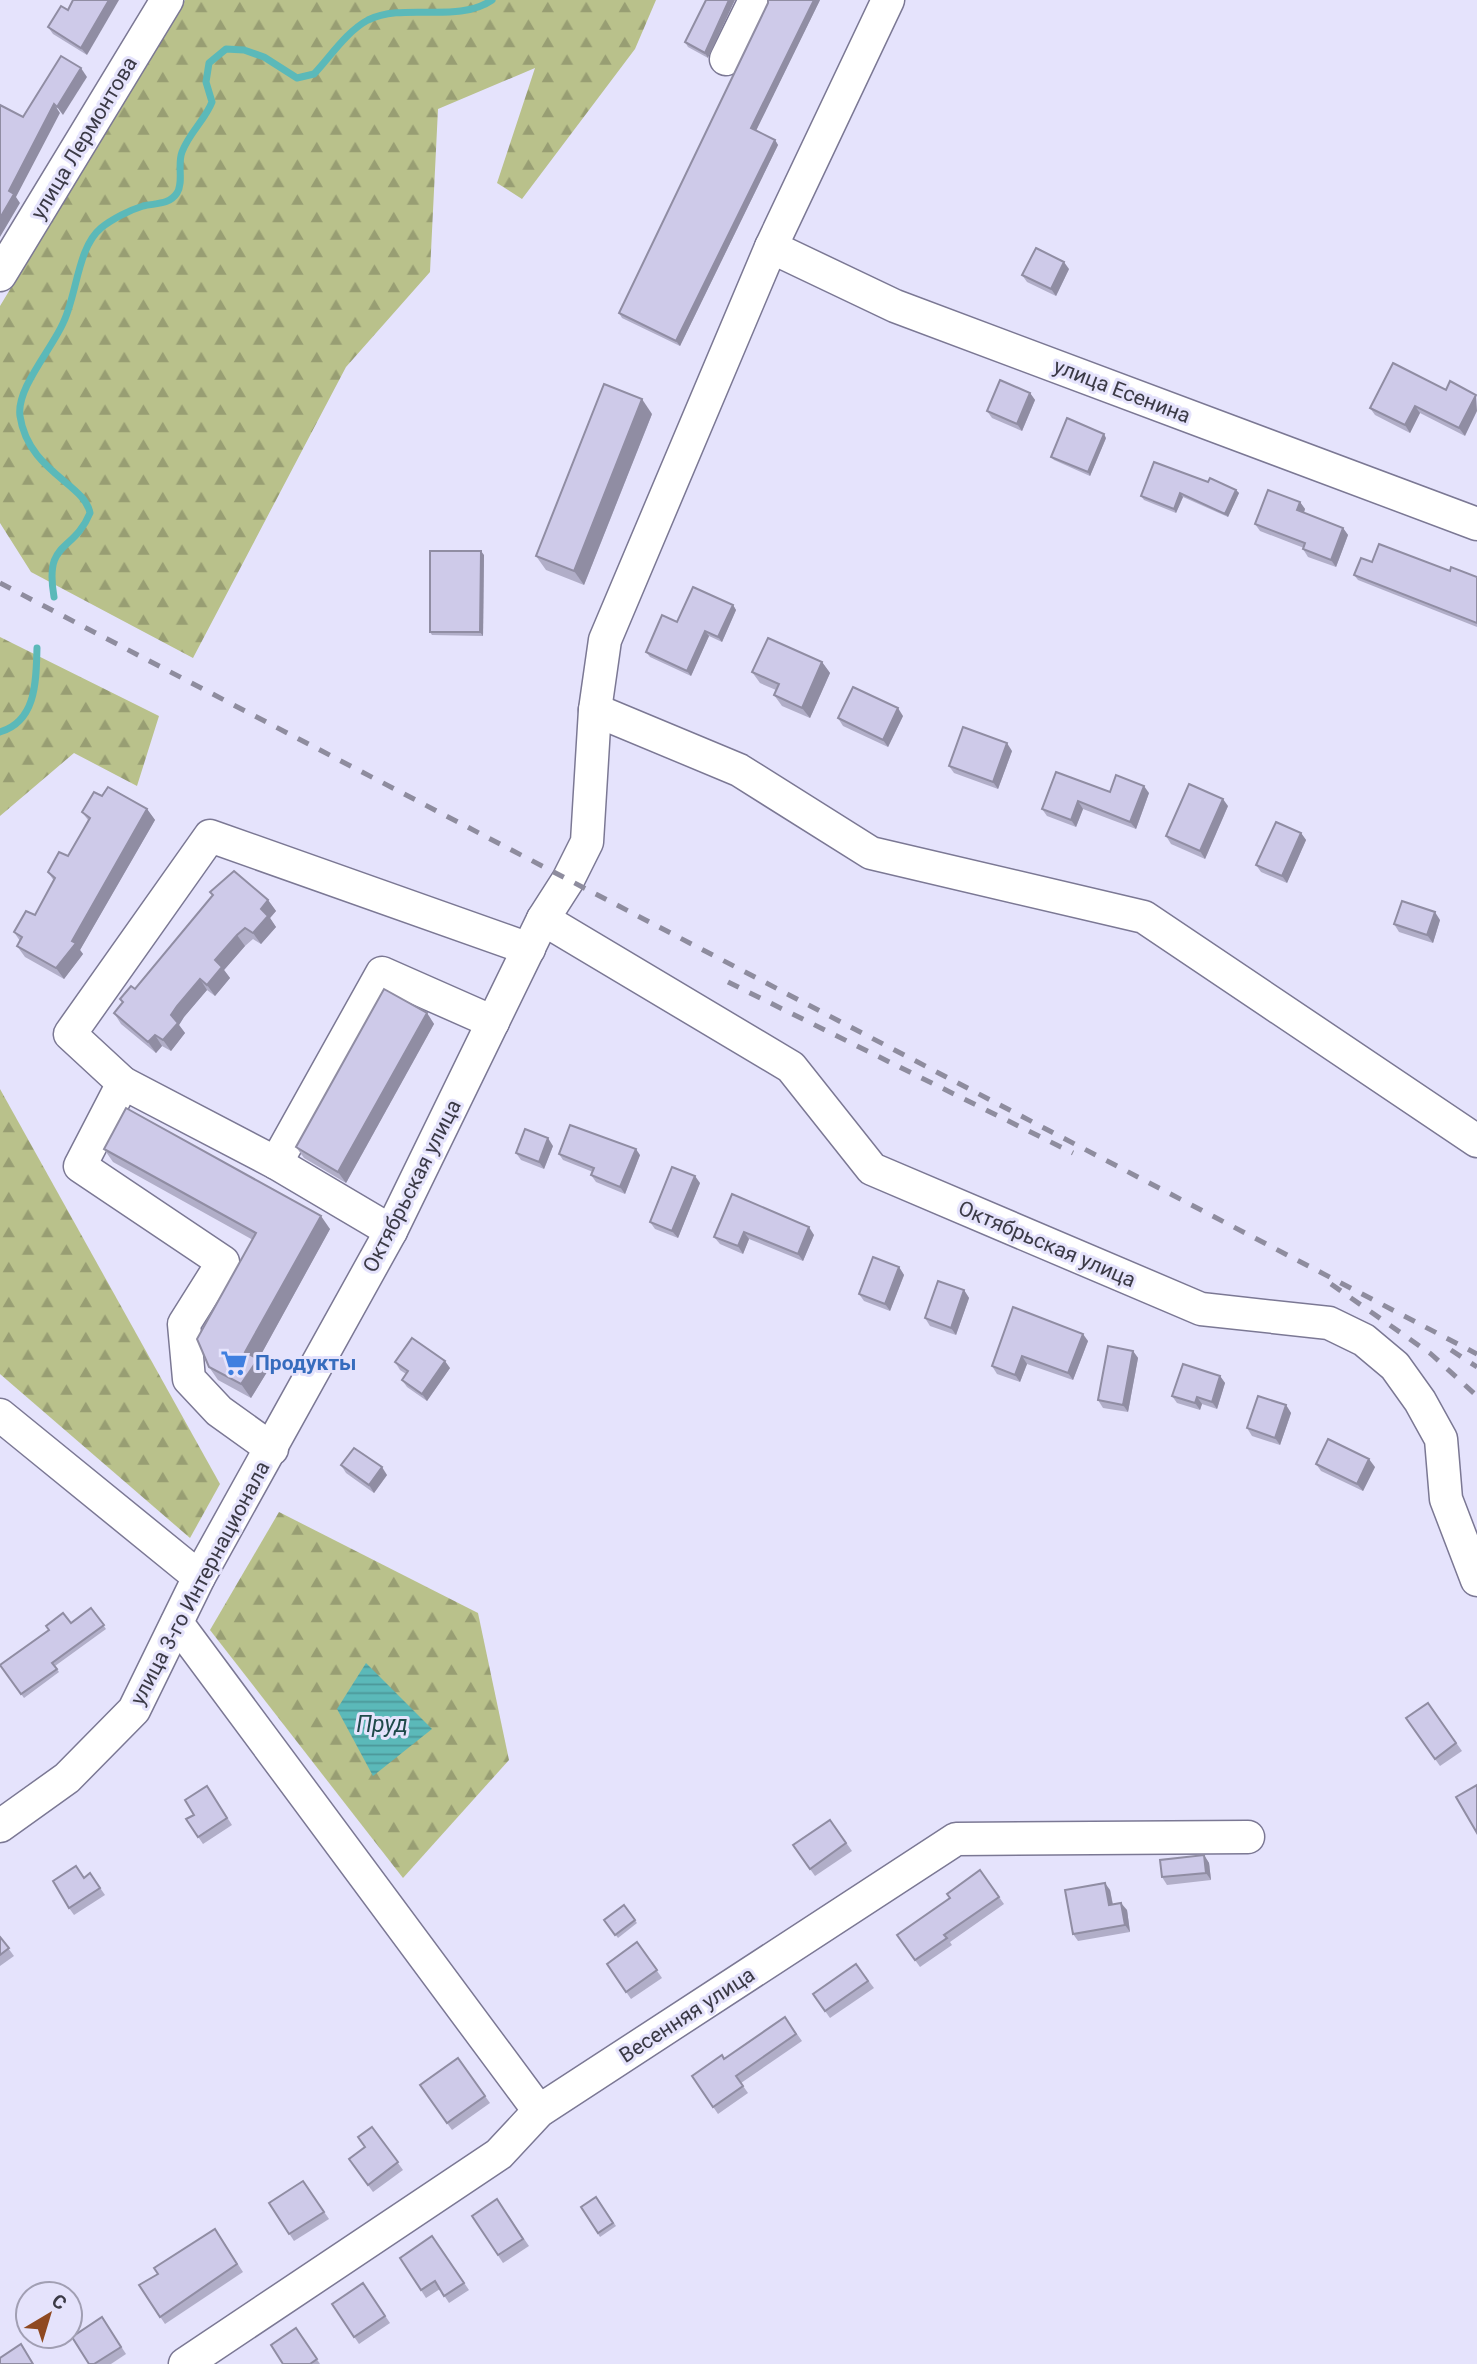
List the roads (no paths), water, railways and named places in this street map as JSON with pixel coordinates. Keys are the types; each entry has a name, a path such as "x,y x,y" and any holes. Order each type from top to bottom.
{"street":[{"name":"улица Лермонтова","path":"0,275 167,0"},
{"path":"726,59 755,0"},
{"name":"Октябрьская улица","path":"272,1449 391,1231 543,919 568,880 587,842 596,710 605,640 771,247 888,0"},
{"name":"улица Есенина","path":"771,247 895,306 1477,524"},
{"path":"596,710 739,770 871,853 1144,918 1477,1141"},
{"path":"391,1231 276,1163 123,1083 69,1034 210,836 529,949"},
{"name":"Октябрьская улица","path":"543,919 791,1067 872,1169 1200,1309 1329,1323 1364,1340 1395,1366 1420,1401 1441,1438 1446,1499 1477,1580"},
{"path":"276,1163 382,973 494,1023"},
{"path":"123,1083 80,1166 223,1262 184,1324 189,1378 219,1411 272,1449"},
{"path":"0,1415 199,1577"},
{"name":"улица 3-го Интернационала","path":"0,1826 67,1778 134,1710 199,1577 272,1449"},
{"path":"177,1623 539,2111"},
{"name":"Весенняя улица","path":"185,2364 499,2154 539,2111 956,1839 1248,1837"}],"water":[{"name":"Пруд","path":"366,1663 432,1729 373,1776 337,1709"}],"waterway":[{"path":"54,597 53,565 90,513 78,493 44,463 34,450 25,435 20,405 29,381 64,321 83,258 93,236 121,215 143,206 166,202 177,193 182,152 212,102 206,82 209,63 226,49 244,50 264,57 297,78 314,74 346,37 368,20 398,13 463,11 492,0"},
{"path":"0,732 12,727 28,709 35,686 37,648"}],"railway":[{"path":"0,583 1477,1354"},
{"path":"728,982 1073,1153"},
{"path":"1331,1284 1431,1354 1477,1396"},
{"path":"1451,1350 1477,1367"}],"place":[{"name":"Продукты","path":"234,1363"}]}
